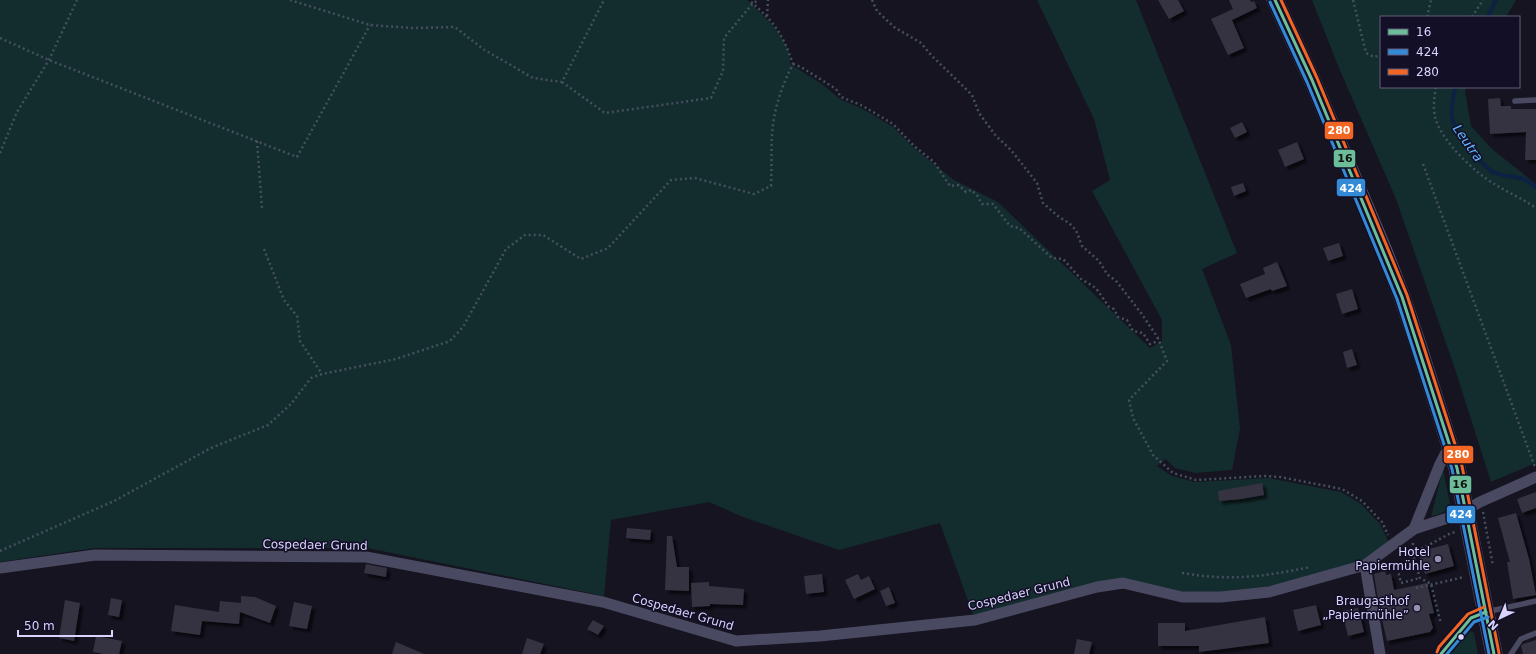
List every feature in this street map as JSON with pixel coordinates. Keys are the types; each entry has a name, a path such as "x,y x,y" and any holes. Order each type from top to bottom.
{"main road":[{"path":"1275,0 1312,80 1402,297 1450,445 1466,510 1494,654"}],"street":[{"path":"1414,529 1440,464 1450,445"},
{"name":"Cospedaer Grund","path":"0,568 95,555 366,557 603,602 736,641 820,636 975,620 1097,587 1123,583 1182,597 1221,597 1269,592 1365,565 1414,529 1457,515 1535,472"},
{"path":"1365,565 1380,654"}],"lane":[{"path":"1515,101 1536,100"},
{"path":"1441,654 1471,618 1486,612 1536,600"},
{"path":"1511,654 1521,639 1536,633"}],"path":[{"path":"0,152 17,112 49,60 77,0"},
{"path":"290,0 370,25 412,28 455,27 483,49 533,78 562,82 605,113 711,98 723,71 724,38 753,3 759,0"},
{"path":"562,82 604,0"},
{"path":"0,552 114,501 211,448 268,425 291,404 311,378 322,374 396,359 450,341 463,326 506,249 525,235 543,235 581,260 608,248 671,180 695,178 754,194 771,186 774,128 779,99 787,75 793,64 786,42 774,23 749,0"},
{"path":"767,16 768,0"},
{"path":"872,0 877,11 894,27 921,43 931,56 972,95 979,113 996,136 1011,150 1037,183 1043,203 1076,230 1082,246 1099,261 1107,274 1117,282 1158,338 1167,361 1129,400 1133,418 1153,455 1172,473 1196,480 1264,476 1280,477 1342,488 1362,501 1382,522 1391,540"},
{"path":"1353,0 1366,52 1374,57 1380,55"},
{"path":"1427,16 1431,0"},
{"path":"1473,16 1483,0"},
{"path":"0,38 49,60 297,157 370,25"},
{"path":"793,64 801,67 836,89 841,97 863,106 893,124 914,146 934,162 950,186 959,185 966,192 971,190 977,195 982,204 994,204 1010,226 1019,228 1052,258 1063,259 1081,279 1096,288 1109,307 1114,309 1118,317 1127,320 1134,331 1143,333 1150,344 1155,342 1158,338"},
{"path":"1436,88 1433,100 1435,119 1453,149 1474,169 1494,184 1536,208"},
{"path":"257,141 262,208"},
{"path":"1423,164 1535,472"},
{"path":"264,249 284,300 297,316 300,341 322,374"},
{"path":"1480,502 1490,546"},
{"path":"1414,529 1412,552 1414,560 1420,578 1431,584 1441,624"},
{"path":"1412,552 1451,533 1460,532"},
{"path":"1414,560 1397,567 1402,584 1420,578"},
{"path":"1182,573 1204,577 1239,578 1268,576 1314,566"},
{"path":"1416,588 1453,579"}],"green space":[{"path":"0,0 747,0 768,21 781,37 789,55 790,64 822,84 840,99 863,109 893,127 914,148 954,180 998,202 1150,348 1162,341 1162,320 1092,191 1110,180 1094,119 1037,0 1136,0 1237,253 1202,269 1231,345 1240,429 1232,470 1195,473 1175,468 1166,459 1157,466 1172,476 1195,482 1269,478 1341,492 1361,504 1380,524 1389,543 1365,565 1221,597 1123,583 975,620 940,523 839,550 743,517 709,502 611,520 604,596 367,548 95,548 0,562"},
{"path":"1312,0 1516,0 1507,16 1380,16 1380,88 1466,88 1465,91 1471,126 1492,149 1536,184 1536,463 1491,482 1455,369 1396,199 1339,68"},
{"path":"1443,469 1451,509 1431,517"},
{"path":"1471,631 1474,633 1478,654 1448,654"}],"building":[{"path":"1158,0 1178,0 1184,11 1169,19"},
{"path":"1229,0 1254,1 1257,8 1232,20 1244,48 1228,55 1211,19 1233,9"},
{"path":"1500,98 1501,106 1511,106 1511,109 1536,109 1536,160 1525,160 1526,132 1490,134 1488,99"},
{"path":"1242,122 1247,132 1235,138 1230,128"},
{"path":"1297,142 1304,159 1285,167 1278,150"},
{"path":"1243,183 1246,191 1234,196 1231,187"},
{"path":"1339,243 1343,256 1328,261 1323,248"},
{"path":"1277,262 1287,286 1272,291 1271,289 1246,298 1240,284 1265,274 1263,268"},
{"path":"1352,289 1358,309 1342,314 1336,294"},
{"path":"1352,349 1357,365 1347,368 1343,352"},
{"path":"1262,483 1264,495 1219,501 1218,491"},
{"path":"1536,492 1536,508 1522,513 1517,499"},
{"path":"1516,513 1529,559 1536,595 1513,599 1507,562 1510,562 1498,518"},
{"path":"627,528 651,530 650,540 626,538"},
{"path":"667,536 672,536 677,567 689,567 689,591 665,590"},
{"path":"1448,544 1454,566 1425,574 1418,552"},
{"path":"366,564 387,568 386,577 364,573"},
{"path":"1385,571 1386,575 1391,574 1394,590 1427,583 1434,613 1429,614 1433,628 1430,632 1387,641 1379,607 1374,574"},
{"path":"822,574 824,592 806,594 804,576"},
{"path":"858,574 861,580 869,576 875,589 854,599 845,580"},
{"path":"709,582 709,586 744,589 743,605 710,604 710,606 692,607 691,583"},
{"path":"889,587 895,603 886,606 880,591"},
{"path":"241,596 255,597 276,606 270,623 240,612 239,624 202,621 200,635 171,631 175,605 219,612 220,601 241,603"},
{"path":"111,598 122,600 119,617 108,615"},
{"path":"65,600 80,603 74,641 59,638"},
{"path":"294,602 312,606 307,629 289,626"},
{"path":"1316,605 1321,625 1298,631 1293,610"},
{"path":"1358,608 1364,632 1348,636 1342,611"},
{"path":"1265,617 1269,643 1199,652 1199,646 1158,646 1158,623 1185,623 1185,631"},
{"path":"593,620 604,626 598,635 587,629"},
{"path":"96,636 122,641 119,654 103,654 93,652"},
{"path":"527,638 544,644 540,654 522,654"},
{"path":"1077,639 1092,642 1089,654 1074,654"},
{"path":"1536,640 1536,654 1523,654 1521,646"},
{"path":"396,642 424,654 392,654"}],"waterway":[{"name":"Leutra","path":"1488,16 1496,0"},
{"name":"Leutra","path":"1456,88 1452,104 1452,118 1456,127 1470,148 1493,172 1526,180 1536,187"}],"transit line":[{"name":"16","path":"1275,0 1312,80 1402,297 1457,468 1494,654"},
{"name":"280","path":"1281,0 1317,78 1407,295 1462,466 1499,653"},
{"name":"424","path":"1270,2 1307,82 1397,299 1452,469 1489,654"},
{"name":"280","path":"1437,652 1439,647 1468,614 1484,607"},
{"name":"16","path":"1441,654 1471,618 1486,612"},
{"name":"424","path":"1447,654 1474,622 1488,617"}],"place":[{"name":"Hotel Papiermühle","path":"1438,559"},
{"name":"Braugasthof „Papiermühle”","path":"1417,608"}]}
